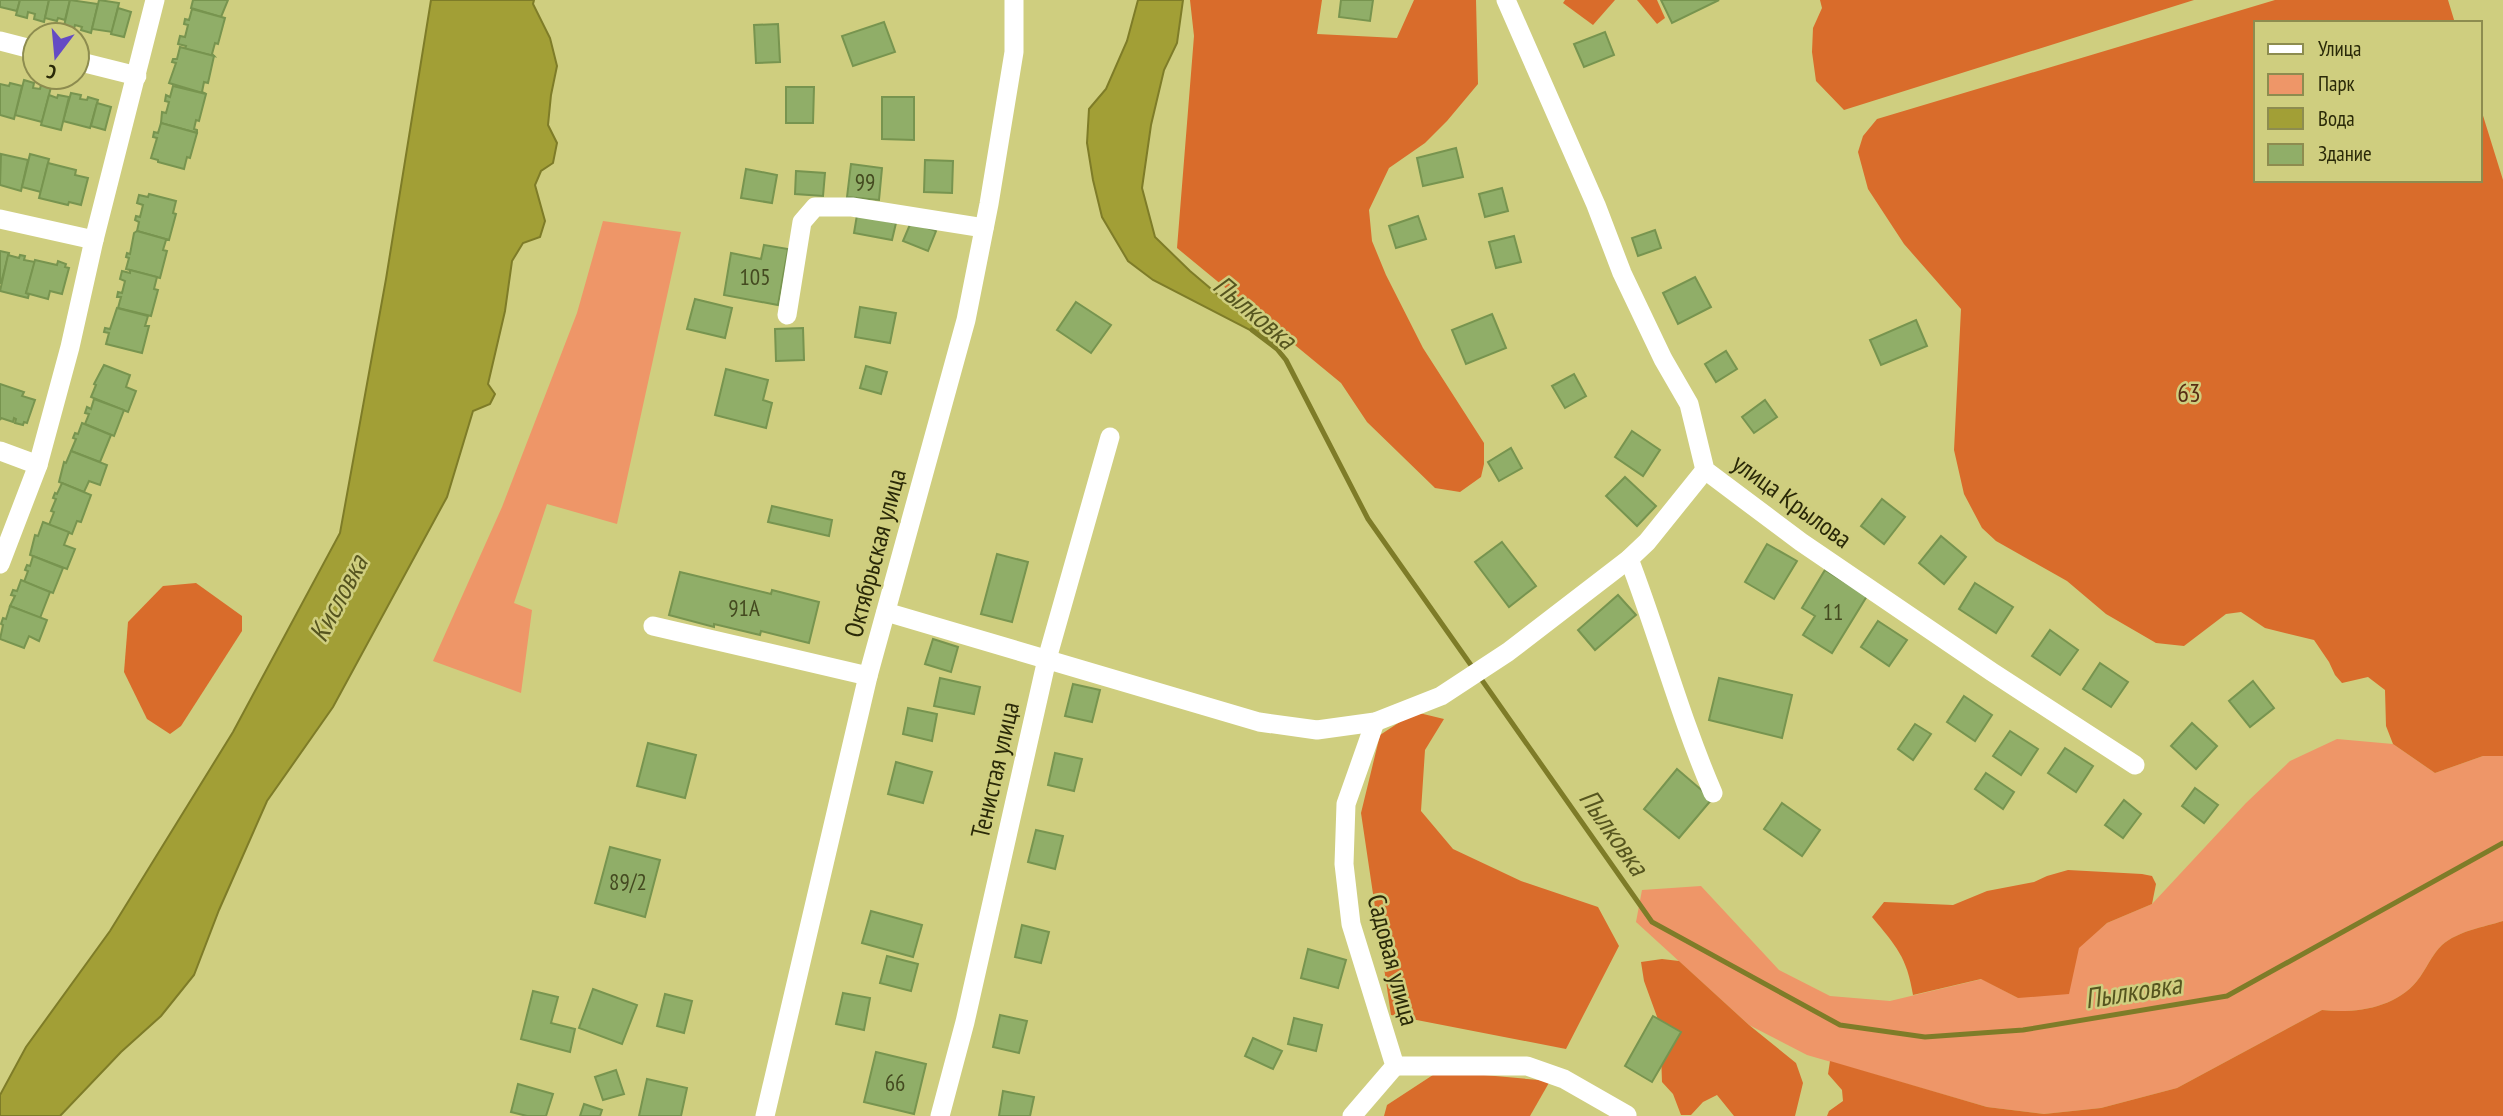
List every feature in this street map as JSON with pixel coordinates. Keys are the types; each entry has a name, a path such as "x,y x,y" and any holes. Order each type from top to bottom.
{"street":[{"path":"0,564 38,465 70,347 94,240 155,0"},
{"name":"Октябрьская улица","path":"765,1116 868,676 966,320 1014,52 1014,0"},
{"name":"улица Крылова","path":"1506,0 1596,205 1622,273 1663,359 1689,404 1705,470 1801,542 1981,665 2135,765"},
{"path":"0,41 21,46"},
{"path":"91,64 137,76"},
{"path":"787,315 802,222 815,207 852,207 984,228"},
{"path":"0,219 94,240"},
{"name":"Тенистая улица","path":"940,1116 965,1022 1047,659 1110,437"},
{"path":"0,451 38,465"},
{"path":"886,612 1259,722 1317,730 1375,722 1441,696 1508,652 1629,559 1647,542 1705,470"},
{"path":"1629,559 1660,643 1690,740 1713,793"},
{"path":"653,626 868,676"},
{"name":"Садовая улица","path":"1352,1116 1395,1066 1351,924 1344,864 1346,804 1375,722"},
{"path":"1395,1066 1527,1066 1564,1079 1628,1116"}],"green space":[{"path":"1190,0 1322,0 1317,34 1397,38 1414,0 1476,0 1478,84 1425,143 1389,168 1369,210 1372,241 1386,275 1423,348 1484,443 1481,477 1460,492 1435,488 1367,422 1341,383 1177,248 1194,36"},
{"path":"1565,0 1615,0 1593,25 1563,3"},
{"path":"1637,0 1657,0 1665,18 1657,24"},
{"path":"1820,0 2194,0 1844,110 1816,81 1812,52 1813,28 1822,8"},
{"name":"63","path":"2275,0 2448,0 2454,21 2254,21 2254,182 2482,182 2482,112 2503,180 2503,756 2483,756 2435,773 2393,744 2386,726 2385,690 2368,677 2342,683 2314,640 2265,628 2241,612 2226,614 2184,646 2156,643 2106,614 2067,581 1996,541 1982,528 1964,494 1954,450 1961,309 1904,244 1868,189 1858,152 1863,136 1877,119"},
{"path":"603,221 681,232 617,524 547,504 514,603 532,610 521,693 433,661 502,507 577,313"},
{"path":"196,583 242,616 242,631 181,726 170,734 147,719 124,672 128,622 163,586"},
{"path":"1415,712 1444,719 1425,750 1421,811 1453,849 1521,881 1598,907 1619,946 1566,1049 1391,1015 1361,813 1380,735"},
{"path":"2337,739 2393,744 2435,773 2483,756 2503,756 2503,921 2448,940 2438,949 2408,990 2386,1003 2361,1010 2322,1010 2177,1088 2101,1108 2044,1114 1987,1107 1807,1055 1749,1025 1636,922 1642,890 1701,886 1779,970 1830,996 1890,1001 1982,979 2018,998 2107,923 2152,904 2246,803 2290,761"},
{"path":"2068,870 2142,874 2152,876 2156,884 2152,904 2107,923 2079,948 2069,994 2018,998 1981,979 1913,995 1904,961 1872,917 1884,902 1953,905 1987,891 2034,882"},
{"path":"2503,921 2503,1116 1827,1116 1829,1111 1843,1101 1842,1090 1828,1074 1830,1061 1987,1107 2044,1114 2101,1108 2177,1088 2322,1010 2361,1010 2398,997 2417,981 2435,953 2448,940"},
{"path":"1662,959 1679,961 1749,1025 1796,1063 1803,1083 1795,1116 1734,1116 1717,1095 1703,1102 1691,1115 1681,1115 1673,1094 1662,1082 1660,1025 1644,981 1641,962"},
{"path":"1439,1071 1550,1081 1530,1116 1384,1116 1387,1105"}],"water":[{"name":"Кисловка","path":"431,0 534,0 533,4 550,38 557,66 548,125 557,143 553,163 541,171 535,185 545,221 540,237 523,243 512,261 505,311 488,384 495,394 490,404 473,411 447,497 333,707 267,801 194,975 161,1016 121,1052 60,1116 0,1116 0,1095 26,1047 110,931 233,732 340,533 386,279"},
{"path":"1138,0 1183,0 1177,43 1164,70 1151,125 1142,188 1155,237 1190,271 1275,343 1153,280 1128,261 1102,217 1087,143 1089,109 1106,89 1127,41"}],"building":[{"path":"0,0 20,0 17,11 0,7"},
{"path":"20,0 49,0 44,21 34,19 35,14 28,12 27,18 16,15"},
{"path":"49,0 70,0 65,20 45,18"},
{"path":"70,0 98,4 91,33 91,21 65,21"},
{"path":"99,0 119,3 112,32 92,29"},
{"path":"193,0 228,0 221,17 191,8"},
{"path":"1341,0 1373,0 1370,21 1339,17"},
{"path":"1661,0 1719,0 1672,23"},
{"path":"118,8 131,12 124,37 111,34"},
{"path":"192,9 225,18 218,44 215,43 212,54 214,56 185,49 186,46 178,44 180,36 185,37 188,25 184,24 185,19 189,20"},
{"path":"884,22 895,52 853,66 842,36"},
{"path":"778,24 780,62 756,63 754,25"},
{"path":"1605,32 1614,55 1584,67 1574,44"},
{"path":"180,47 214,56 208,83 204,82 202,92 206,94 169,83 176,63 172,62 177,59"},
{"path":"10,83 21,86 14,119 0,115 0,84 9,86"},
{"path":"173,86 206,94 199,121 196,120 194,129 197,133 161,123 162,112 166,113 169,102 165,101 166,95 170,97"},
{"path":"786,87 814,87 813,123 786,123"},
{"path":"21,91 50,91 42,122 15,115"},
{"path":"71,93 81,95 80,99 87,100 88,97 98,100 90,128 63,121"},
{"path":"49,95 57,98 58,95 69,97 61,130 41,125"},
{"path":"882,97 914,97 914,140 882,139"},
{"path":"97,103 111,107 105,130 91,126"},
{"path":"161,123 197,133 184,169 151,158 157,138 153,137 154,132 158,133"},
{"path":"1456,148 1463,177 1423,186 1417,158"},
{"path":"1,154 28,160 21,191 0,185"},
{"path":"30,154 49,159 41,192 22,187"},
{"path":"925,160 953,161 952,193 924,192"},
{"path":"48,163 76,170 75,175 88,178 81,205 69,202 68,205 39,198"},
{"path":"851,164 882,168 879,200 847,197"},
{"path":"746,169 777,175 772,203 741,198"},
{"path":"796,171 825,173 823,196 795,194"},
{"path":"1502,188 1508,211 1485,217 1479,194"},
{"path":"149,194 176,201 173,213 176,214 169,240 137,231 139,222 135,220 136,216 140,217 143,205 137,203 139,195 148,197"},
{"path":"857,215 896,223 892,240 854,233"},
{"path":"1418,216 1426,239 1396,248 1389,226"},
{"path":"911,222 936,231 928,251 903,241"},
{"path":"1655,230 1661,248 1638,256 1632,238"},
{"path":"137,231 169,240 166,240 163,250 167,251 160,278 126,269 129,258 126,257 127,253 130,254 134,233"},
{"path":"1514,236 1521,262 1496,268 1489,242"},
{"path":"764,245 788,249 778,305 724,295 731,253 761,259"},
{"path":"0,251 9,253 1,283 0,283"},
{"path":"8,255 19,258 20,255 25,256 24,260 35,262 26,293 29,294 28,298 0,291"},
{"path":"35,260 57,265 58,261 66,264 65,267 69,268 62,294 50,291 48,299 26,293"},
{"path":"130,270 157,277 154,289 158,290 151,316 118,308 121,297 117,297 118,292 122,293 125,281 120,279 122,271 130,273"},
{"path":"1695,277 1711,307 1678,324 1663,293"},
{"path":"695,299 732,308 725,338 687,329"},
{"path":"1076,302 1111,325 1091,353 1057,330"},
{"path":"860,307 896,313 890,343 855,337"},
{"path":"117,308 148,316 145,326 149,326 142,353 106,344 109,333 104,332 105,328 110,329"},
{"path":"1492,314 1506,348 1466,364 1452,330"},
{"path":"1916,320 1927,346 1881,365 1870,340"},
{"path":"803,328 804,360 776,361 775,329"},
{"path":"1726,351 1737,369 1716,382 1705,364"},
{"path":"104,365 130,375 126,387 136,391 128,412 91,397 96,385 94,384"},
{"path":"866,366 887,372 881,394 860,388"},
{"path":"726,369 768,380 763,400 772,403 766,428 715,415"},
{"path":"1574,374 1586,396 1565,408 1552,386"},
{"path":"0,384 24,392 22,396 35,400 27,423 15,423 14,418 13,422 1,418 0,420"},
{"path":"94,399 124,410 114,436 85,424 89,414 85,413 87,407 91,409"},
{"path":"1765,400 1777,417 1754,433 1742,417"},
{"path":"82,423 111,435 100,462 71,451 76,439 73,438 75,433 78,434"},
{"path":"1632,431 1660,450 1643,476 1615,457"},
{"path":"1511,448 1522,468 1499,481 1488,462"},
{"path":"71,451 107,465 100,485 89,481 84,492 59,482 64,462 66,463"},
{"path":"1625,477 1656,506 1637,526 1606,496"},
{"path":"62,483 91,495 81,522 77,521 72,534 49,525 56,499 53,498"},
{"path":"1882,499 1905,517 1884,544 1861,526"},
{"path":"772,506 832,520 829,536 768,522"},
{"path":"43,522 69,532 64,545 75,549 67,569 30,555 35,535 38,536"},
{"path":"1941,536 1966,557 1944,584 1919,563"},
{"path":"1502,542 1536,586 1509,607 1475,562"},
{"path":"1767,544 1797,561 1774,599 1745,582"},
{"path":"997,554 1028,562 1012,622 981,614"},
{"path":"33,556 63,568 53,593 24,582 28,571 25,570 27,565 30,566"},
{"path":"1825,570 1867,596 1832,653 1803,635 1815,616 1802,608"},
{"path":"680,572 771,594 772,590 819,602 809,643 761,631 760,635 714,624 714,627 669,615"},
{"path":"21,580 50,592 40,618 10,606 15,596 11,595 13,590 17,591"},
{"path":"1975,583 2013,607 1996,633 1959,609"},
{"path":"1618,595 1636,615 1595,650 1578,630"},
{"path":"10,606 47,620 39,641 29,636 24,648 0,639 1,624 3,618 6,619"},
{"path":"1878,621 1907,640 1889,666 1861,647"},
{"path":"2050,630 2078,650 2060,675 2032,656"},
{"path":"933,639 958,647 951,672 925,664"},
{"path":"2100,663 2128,682 2111,707 2083,689"},
{"path":"940,678 980,687 974,714 934,706"},
{"path":"1719,678 1792,695 1782,738 1709,720"},
{"path":"2253,681 2274,708 2250,727 2229,701"},
{"path":"1073,684 1100,690 1092,722 1065,716"},
{"path":"1964,696 1992,715 1975,741 1947,722"},
{"path":"908,708 937,714 932,741 903,734"},
{"path":"2192,723 2217,746 2196,769 2171,746"},
{"path":"1915,724 1931,734 1913,760 1898,749"},
{"path":"2010,731 2038,749 2021,775 1993,756"},
{"path":"648,743 696,755 685,798 637,786"},
{"path":"2065,748 2093,766 2076,792 2048,773"},
{"path":"1055,753 1082,759 1074,791 1048,785"},
{"path":"896,762 932,772 923,803 888,794"},
{"path":"1677,769 1712,799 1679,838 1644,809"},
{"path":"1986,773 2014,792 2003,809 1975,789"},
{"path":"2195,788 2218,805 2204,823 2182,806"},
{"path":"2124,800 2141,814 2123,838 2105,825"},
{"path":"1782,803 1820,830 1802,856 1764,829"},
{"path":"1036,830 1063,836 1055,869 1028,862"},
{"path":"610,847 660,860 645,917 595,903"},
{"path":"871,911 922,925 913,957 862,943"},
{"path":"1022,925 1049,932 1041,963 1015,957"},
{"path":"1308,949 1346,960 1338,988 1301,978"},
{"path":"887,956 918,964 911,991 880,983"},
{"path":"593,989 637,1005 622,1044 579,1028"},
{"path":"533,991 558,997 551,1023 575,1029 570,1052 521,1039"},
{"path":"843,993 870,998 864,1030 836,1024"},
{"path":"665,994 692,1001 684,1033 657,1026"},
{"path":"1000,1015 1027,1021 1019,1053 993,1047"},
{"path":"1653,1016 1681,1032 1652,1082 1625,1066"},
{"path":"1294,1018 1322,1025 1316,1051 1288,1044"},
{"path":"1253,1038 1282,1051 1273,1069 1245,1056"},
{"path":"876,1052 926,1064 914,1114 864,1102"},
{"path":"616,1070 624,1094 603,1100 595,1077"},
{"path":"647,1079 687,1088 681,1116 639,1116"},
{"path":"518,1084 553,1094 546,1116 527,1116 511,1112"},
{"path":"1003,1091 1034,1097 1030,1116 999,1116"},
{"path":"584,1104 602,1110 600,1116 580,1116"}],"waterway":[{"name":"Пылковка","path":"1252,330 1277,349 1286,360 1368,519 1473,668"},
{"name":"Пылковка","path":"1479,676 1652,922 1840,1025 1925,1037 2023,1030 2227,996 2503,843"}]}
